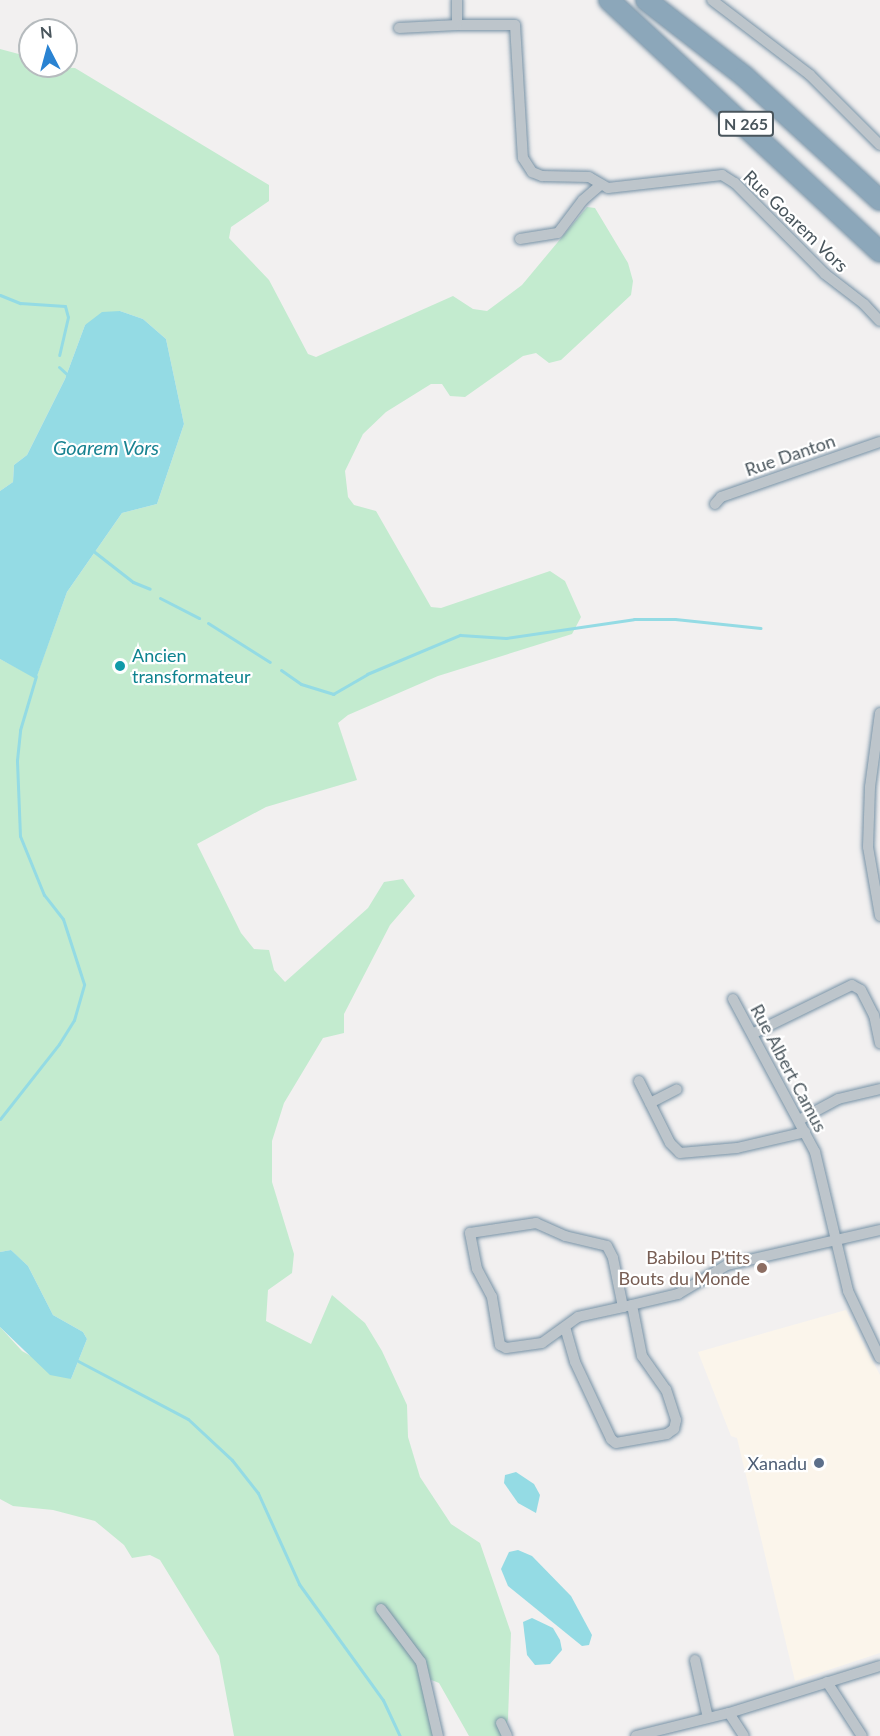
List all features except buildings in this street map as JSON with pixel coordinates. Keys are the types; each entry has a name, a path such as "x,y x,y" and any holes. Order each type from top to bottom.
{"highway":[{"name":"N 265","path":"609,0 880,252"},
{"name":"N 265","path":"646,0 744,76 880,200"}],"street":[{"path":"457,0 457,25"},
{"path":"712,0 810,75 880,145"},
{"name":"Rue Goarem Vors","path":"399,28 515,25 526,166 542,176 589,177 600,185 622,187 722,175 735,183 825,274 880,321"},
{"path":"520,238 558,233 583,200 600,185"},
{"name":"Rue Danton","path":"715,504 721,497 880,442"},
{"path":"880,713 868,847 880,916"},
{"path":"754,1033 815,1001 858,986 874,1015 880,1043"},
{"name":"Rue Albert Camus","path":"733,999 801,1119 815,1152 834,1242 848,1291 880,1358"},
{"path":"639,1081 670,1143 680,1153 737,1148 806,1132"},
{"path":"650,1103 677,1089"},
{"path":"801,1119 838,1099 880,1089"},
{"path":"565,1327 575,1362 611,1439 616,1443 667,1434 674,1429 676,1420 666,1390 642,1356 627,1306 613,1258 607,1246 536,1223 470,1233 477,1269 492,1297 500,1345 516,1349 542,1343 578,1317 627,1306 678,1294 727,1265 880,1230"},
{"path":"381,1610 422,1662 428,1680 438,1736"},
{"path":"695,1660 708,1718"},
{"path":"636,1736 729,1713 880,1666"},
{"path":"827,1682 862,1736"},
{"path":"729,1713 744,1736"},
{"path":"501,1723 507,1736"}],"shaded area":[{"path":"846,1310 880,1375 880,1653 795,1681 737,1438 731,1436 698,1352"}],"green space":[{"path":"0,49 18,54 18,78 78,78 78,70 269,185 269,201 231,227 229,238 269,280 308,354 316,357 453,296 473,309 487,311 522,285 587,207 595,208 628,263 633,281 631,295 561,360 549,363 536,353 523,356 465,397 450,396 442,384 431,384 386,412 363,434 345,471 348,497 354,505 376,511 431,607 441,608 550,571 565,581 581,617 572,634 438,676 348,715 338,723 357,780 266,807 197,844 241,933 254,949 269,950 274,970 285,982 368,908 384,882 403,879 415,896 390,925 344,1014 344,1033 323,1038 284,1103 272,1141 272,1182 294,1254 292,1273 268,1290 266,1321 311,1344 332,1295 365,1323 382,1351 407,1405 408,1437 420,1477 451,1524 480,1543 511,1633 508,1719 503,1736 469,1736 439,1683 424,1677 429,1720 435,1736 234,1736 219,1656 160,1560 150,1555 132,1558 124,1545 95,1521 53,1510 13,1506 0,1499 0,1327 22,1351 71,1379 87,1339 83,1332 53,1315 28,1266 11,1250 0,1252 0,659 36,678 67,592 122,513 157,504 184,424 166,339 143,319 120,311 85,325 65,379 27,455 14,465 13,482 0,491"}],"water":[{"name":"Goarem Vors","path":"120,311 143,319 166,339 184,424 157,504 122,513 67,592 36,679 0,659 0,491 13,482 14,465 27,455 65,379 85,325 102,312"},
{"path":"11,1250 28,1266 53,1315 83,1332 87,1339 71,1379 50,1375 0,1327 0,1252"},
{"path":"516,1472 534,1484 540,1495 536,1513 518,1503 504,1483 505,1475"},
{"path":"518,1550 532,1556 571,1596 592,1635 589,1645 582,1646 508,1586 501,1569 509,1552"},
{"path":"532,1618 553,1628 560,1640 562,1650 550,1664 535,1665 527,1655 523,1622"}],"waterway":[{"path":"0,295 20,303 65,306 68,317 59,355"},
{"path":"59,367 68,375"},
{"path":"92,550 133,582 150,589"},
{"path":"160,598 199,618"},
{"path":"281,670 301,684 333,694 367,674 460,635 506,638 634,619 675,619 761,628"},
{"path":"208,623 270,662"},
{"path":"0,1119 59,1044 74,1020 84,984 63,919 44,895 20,836 17,760 20,730 36,676"},
{"path":"78,1361 188,1419 232,1460 258,1493 299,1584 383,1700 400,1736"}],"place":[{"name":"Ancien transformateur","path":"120,666"},
{"name":"Babilou P'tits Bouts du Monde","path":"762,1268"},
{"name":"Xanadu","path":"819,1463"}]}
